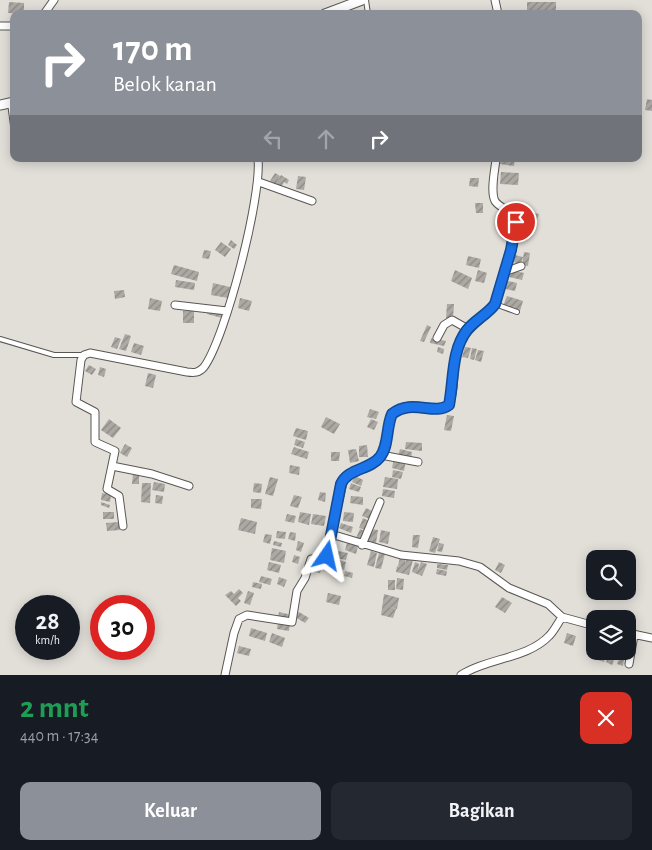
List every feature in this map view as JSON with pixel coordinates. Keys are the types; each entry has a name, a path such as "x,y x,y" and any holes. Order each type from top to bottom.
{"street":[{"path":"336,10 364,0"},
{"path":"124,526 119,496 107,489 114,450 93,440 95,412 76,402 81,360 84,355 90,353 154,367 194,373 204,367 216,342 244,250 259,182 258,162"},
{"path":"225,675 239,619 247,615 292,622 298,588 305,578 311,558 326,558 344,478 368,466 381,455 390,419 398,410 411,406 442,408 449,405 457,350 468,329 495,304 511,250 516,222 514,216 496,202 493,195 496,162"},
{"path":"259,182 312,201"},
{"path":"504,272 520,266"},
{"path":"175,305 226,311"},
{"path":"437,338 444,325 452,320 468,329"},
{"path":"381,455 418,462"},
{"path":"112,466 152,474 189,486"},
{"path":"362,545 380,502"},
{"path":"331,534 362,545 401,555 459,561 480,567 499,582 548,604 562,617 586,624"},
{"path":"461,675 490,662 533,648 548,636 562,617"},
{"path":"636,635 652,638"},
{"path":"629,660 629,664"}],"lane":[{"path":"495,304 517,312"},
{"path":"0,339 54,355 84,355"}],"building":[{"path":"9,2 24,3 24,10 10,10 10,13 8,13"},
{"path":"527,2 556,2 556,10 527,10"},
{"path":"647,99 652,100 652,111 645,110"},
{"path":"500,162 515,162 514,166 500,164"},
{"path":"501,172 519,173 518,185 500,184"},
{"path":"275,173 280,176 276,184 270,181"},
{"path":"281,175 289,180 287,184 284,182 280,189 275,186"},
{"path":"298,176 306,177 304,190 296,189"},
{"path":"470,178 479,178 478,187 469,186"},
{"path":"475,203 483,203 483,213 476,213"},
{"path":"533,213 539,214 537,220 532,219"},
{"path":"518,214 527,216 526,223 516,221"},
{"path":"231,240 237,245 234,249 228,245"},
{"path":"221,242 231,249 225,257 215,250"},
{"path":"204,250 211,251 209,259 202,258"},
{"path":"524,252 530,253 528,266 522,265"},
{"path":"511,254 523,257 521,264 509,261"},
{"path":"468,256 481,259 479,268 466,265"},
{"path":"174,265 199,272 197,281 171,274"},
{"path":"455,270 472,278 468,289 451,281"},
{"path":"478,270 487,273 484,283 475,281"},
{"path":"511,270 524,273 522,280 509,277"},
{"path":"176,280 195,283 194,290 175,287"},
{"path":"503,280 517,283 515,291 501,288"},
{"path":"213,283 230,287 228,298 211,295"},
{"path":"124,290 125,297 115,299 114,291"},
{"path":"507,296 523,301 520,311 503,306"},
{"path":"150,298 162,301 160,311 148,309"},
{"path":"240,298 252,301 249,311 238,308"},
{"path":"447,304 454,304 453,318 446,318"},
{"path":"208,308 223,312 222,318 207,314"},
{"path":"183,311 194,311 194,323 183,323"},
{"path":"427,325 431,327 424,342 420,341"},
{"path":"125,334 131,336 126,351 119,349"},
{"path":"115,337 121,339 117,349 111,347"},
{"path":"431,338 446,341 444,346 430,343"},
{"path":"134,343 144,346 141,355 131,352"},
{"path":"438,347 444,349 443,354 437,352"},
{"path":"465,347 471,348 468,358 462,357"},
{"path":"472,348 477,349 474,360 470,359"},
{"path":"478,350 484,351 481,362 475,360"},
{"path":"89,365 96,369 92,375 85,371"},
{"path":"100,367 106,369 104,377 98,375"},
{"path":"148,373 156,375 153,388 145,386"},
{"path":"370,409 379,412 376,419 367,417"},
{"path":"447,415 454,416 451,431 444,430"},
{"path":"326,417 340,424 334,434 321,427"},
{"path":"109,419 121,428 113,438 101,430"},
{"path":"371,419 378,422 374,430 367,427"},
{"path":"296,428 308,431 306,440 293,436"},
{"path":"296,439 305,442 303,448 294,445"},
{"path":"406,442 422,443 422,451 405,449"},
{"path":"125,444 132,448 127,457 120,453"},
{"path":"367,445 368,457 359,457 359,446"},
{"path":"294,447 309,452 307,459 291,454"},
{"path":"356,449 359,461 350,463 348,450"},
{"path":"400,449 412,452 411,459 398,456"},
{"path":"331,452 340,452 339,461 331,461"},
{"path":"394,458 406,460 404,471 392,468"},
{"path":"290,465 300,467 299,475 289,473"},
{"path":"393,470 403,472 401,479 392,477"},
{"path":"133,474 139,474 139,484 132,484"},
{"path":"355,476 363,480 361,486 352,482"},
{"path":"270,477 278,479 273,496 265,494"},
{"path":"385,477 398,479 397,489 383,487"},
{"path":"154,482 165,484 164,492 152,490"},
{"path":"142,483 151,483 150,503 141,502"},
{"path":"254,483 262,484 261,493 253,492"},
{"path":"351,483 361,487 359,492 349,489"},
{"path":"383,489 395,491 394,498 382,496"},
{"path":"320,492 326,493 325,502 318,500"},
{"path":"102,493 111,495 110,502 101,500"},
{"path":"156,495 163,496 162,504 155,503"},
{"path":"294,495 302,497 298,508 290,506"},
{"path":"351,496 363,497 363,505 350,503"},
{"path":"251,499 262,499 261,509 251,508"},
{"path":"101,502 110,505 109,508 101,505"},
{"path":"366,508 374,512 370,519 362,516"},
{"path":"103,512 114,512 114,519 103,519"},
{"path":"300,512 311,514 309,525 298,522"},
{"path":"344,512 354,513 353,522 343,521"},
{"path":"287,514 296,516 294,523 285,521"},
{"path":"313,514 326,516 324,526 311,524"},
{"path":"241,518 257,522 255,534 238,530"},
{"path":"363,518 369,521 366,530 359,528"},
{"path":"119,522 120,530 107,531 106,523"},
{"path":"341,523 353,527 351,533 339,528"},
{"path":"360,529 365,531 362,540 356,538"},
{"path":"370,529 378,530 376,543 368,541"},
{"path":"381,530 390,532 388,544 379,542"},
{"path":"277,531 286,532 285,539 276,538"},
{"path":"290,532 296,533 295,541 288,539"},
{"path":"265,534 272,535 270,544 263,542"},
{"path":"413,535 420,535 418,548 412,547"},
{"path":"433,537 440,539 435,553 429,551"},
{"path":"274,541 282,543 281,547 273,545"},
{"path":"298,541 304,543 301,552 296,550"},
{"path":"347,543 358,546 356,554 345,550"},
{"path":"439,543 444,544 442,552 437,551"},
{"path":"272,548 286,551 284,563 270,560"},
{"path":"338,551 348,553 346,560 336,558"},
{"path":"371,551 377,553 374,567 367,565"},
{"path":"379,553 385,554 381,569 375,568"},
{"path":"294,555 300,557 298,564 292,562"},
{"path":"400,557 406,558 405,564 407,558 413,560 409,575 396,572 397,566 404,568 398,566"},
{"path":"339,560 346,562 344,570 337,568"},
{"path":"269,562 281,565 279,573 267,570"},
{"path":"415,562 419,564 418,570 421,562 427,564 422,576 412,572"},
{"path":"499,562 505,565 501,573 495,570"},
{"path":"437,564 448,565 447,570 437,568"},
{"path":"315,565 322,566 320,573 313,572"},
{"path":"437,569 447,571 446,576 436,574"},
{"path":"345,571 353,573 352,578 344,576"},
{"path":"261,576 272,579 270,585 259,582"},
{"path":"279,577 287,580 284,587 277,584"},
{"path":"397,578 404,579 403,590 396,589"},
{"path":"388,580 395,580 395,590 388,590"},
{"path":"253,582 262,584 261,589 252,587"},
{"path":"239,589 243,593 238,598 241,601 236,606 225,595 231,591 234,594"},
{"path":"248,591 254,593 250,605 244,603"},
{"path":"328,593 341,596 339,605 326,602"},
{"path":"384,594 399,598 397,609 387,606 396,609 393,618 381,615"},
{"path":"502,597 512,603 505,613 495,607"},
{"path":"279,612 292,615 291,621 278,618"},
{"path":"299,612 309,618 305,623 295,617"},
{"path":"278,622 290,624 289,631 277,629"},
{"path":"251,628 267,633 265,641 249,636"},
{"path":"272,633 285,638 282,647 269,642"},
{"path":"567,633 576,636 573,646 564,643"},
{"path":"239,646 251,649 249,656 237,653"},
{"path":"607,660 614,660 612,665 606,662"},
{"path":"619,660 624,660 623,666 617,664"}],"route":[{"path":"327,556 341,484 348,475 368,466 381,455 392,414 404,407 442,408 449,405 457,350 468,329 495,304 511,250 516,222"}]}
